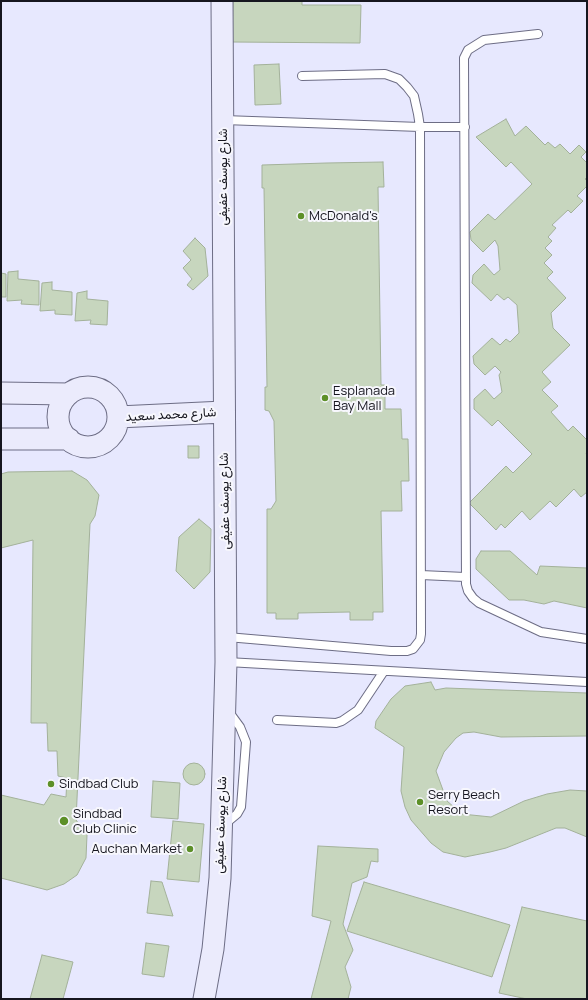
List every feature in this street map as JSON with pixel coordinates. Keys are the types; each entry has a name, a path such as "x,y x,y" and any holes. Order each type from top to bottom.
{"street":[{"name":"شارع يوسف عفيفى","path":"204,999 214,942 220,878 226,662 222,1"},
{"path":"84,387 101,390 108,394 114,401 118,417 117,426 108,440 101,444 84,446 76,444 63,433 58,417 63,401 69,394 84,387"},
{"path":"1,393 69,394"},
{"name":"شارع محمد سعيد","path":"118,417 224,412"},
{"path":"1,439 69,439"}],"lane":[{"path":"538,34 484,40 468,50 464,58 465,577 468,591 472,598 479,603 541,632 587,639"},
{"path":"226,637 391,652 407,651 412,649 420,640 421,634 420,127 414,96 399,79 385,74 302,76"},
{"path":"223,120 420,127 464,127"},
{"path":"421,575 465,577"},
{"path":"226,662 587,682"},
{"path":"277,720 336,723 342,721 358,710 384,671"}],"building":[{"path":"233,1 302,1 302,5 361,5 360,43 232,42"},
{"path":"279,64 281,104 255,105 254,65"},
{"path":"506,119 515,136 526,126 545,145 548,142 555,148 560,144 570,154 579,145 586,152 581,157 587,163 587,177 585,179 587,181 587,186 577,196 583,201 571,213 568,210 552,225 556,228 548,237 552,241 545,248 552,255 544,263 553,272 547,278 566,298 551,313 553,328 570,345 542,372 551,382 542,390 558,406 551,412 568,431 573,426 587,440 587,492 581,497 574,489 556,507 550,501 530,520 522,511 505,528 501,524 496,530 469,503 506,466 513,473 532,454 498,420 492,426 474,409 474,399 485,389 494,399 502,392 499,375 501,372 495,366 485,375 474,364 473,356 492,338 500,345 506,339 510,342 519,333 517,305 508,297 504,300 497,294 491,301 472,283 473,275 484,264 494,275 500,270 498,246 495,240 483,252 471,240 470,232 488,214 495,220 532,184 511,162 506,167 476,137"},
{"name":"Esplanada Bay Mall","path":"383,162 384,187 378,187 381,385 385,385 385,409 401,409 402,439 408,439 409,481 401,481 402,511 381,511 383,612 373,612 373,620 350,620 350,612 298,613 298,619 276,619 276,613 267,613 267,509 271,509 276,501 274,421 269,411 265,410 265,387 267,387 264,188 262,188 262,165"},
{"path":"195,238 205,248 208,276 193,290 187,285 192,279 183,268 191,260 183,251"},
{"path":"18,271 18,279 39,281 39,305 21,304 22,300 7,301 8,272"},
{"path":"1,273 6,274 6,297 1,297"},
{"path":"52,282 52,290 72,292 72,315 55,314 55,310 40,311 42,283"},
{"path":"87,291 87,299 108,301 107,325 90,324 91,320 75,321 77,293"},
{"path":"188,446 199,446 199,458 188,458"},
{"path":"72,471 87,480 99,495 95,516 90,524 76,820 87,835 86,858 77,875 64,884 47,890 1,878 1,795 44,805 51,794 66,797 67,778 58,776 57,751 48,751 47,723 31,723 33,540 1,548 1,474 8,472"},
{"path":"199,519 211,529 210,572 194,589 176,571 179,537"},
{"path":"481,551 510,551 537,575 540,566 587,568 587,608 554,601 544,604 524,600 509,600 476,569 476,559"},
{"path":"431,682 435,690 446,688 587,693 587,736 501,737 474,732 463,733 456,738 444,752 436,771 447,801 462,814 491,817 524,801 547,794 570,790 587,791 587,837 565,828 556,828 506,848 465,857 443,852 431,843 411,820 405,807 401,791 404,747 375,728 376,721 391,699 405,686"},
{"path":"194,763 202,766 205,774 202,782 194,785 186,782 183,774 186,766"},
{"path":"153,781 180,783 178,819 151,817"},
{"path":"173,821 204,824 199,882 167,879"},
{"path":"318,846 378,849 378,862 371,861 367,877 352,883 343,924 353,950 345,967 351,987 348,999 311,999 331,921 312,916"},
{"path":"151,881 162,882 173,916 147,913"},
{"path":"364,882 510,925 492,977 347,931"},
{"path":"522,907 587,921 587,999 527,999 499,993"},
{"path":"146,943 169,946 164,977 142,974"},
{"path":"42,955 73,962 63,999 30,999"}],"place":[{"name":"McDonald's","path":"301,216"},
{"name":"Esplanada Bay Mall","path":"325,398"},
{"name":"Sindbad Club","path":"51,784"},
{"name":"Serry Beach Resort","path":"420,802"},
{"name":"Sindbad Club Clinic","path":"64,821"},
{"name":"Auchan Market","path":"190,849"}]}
